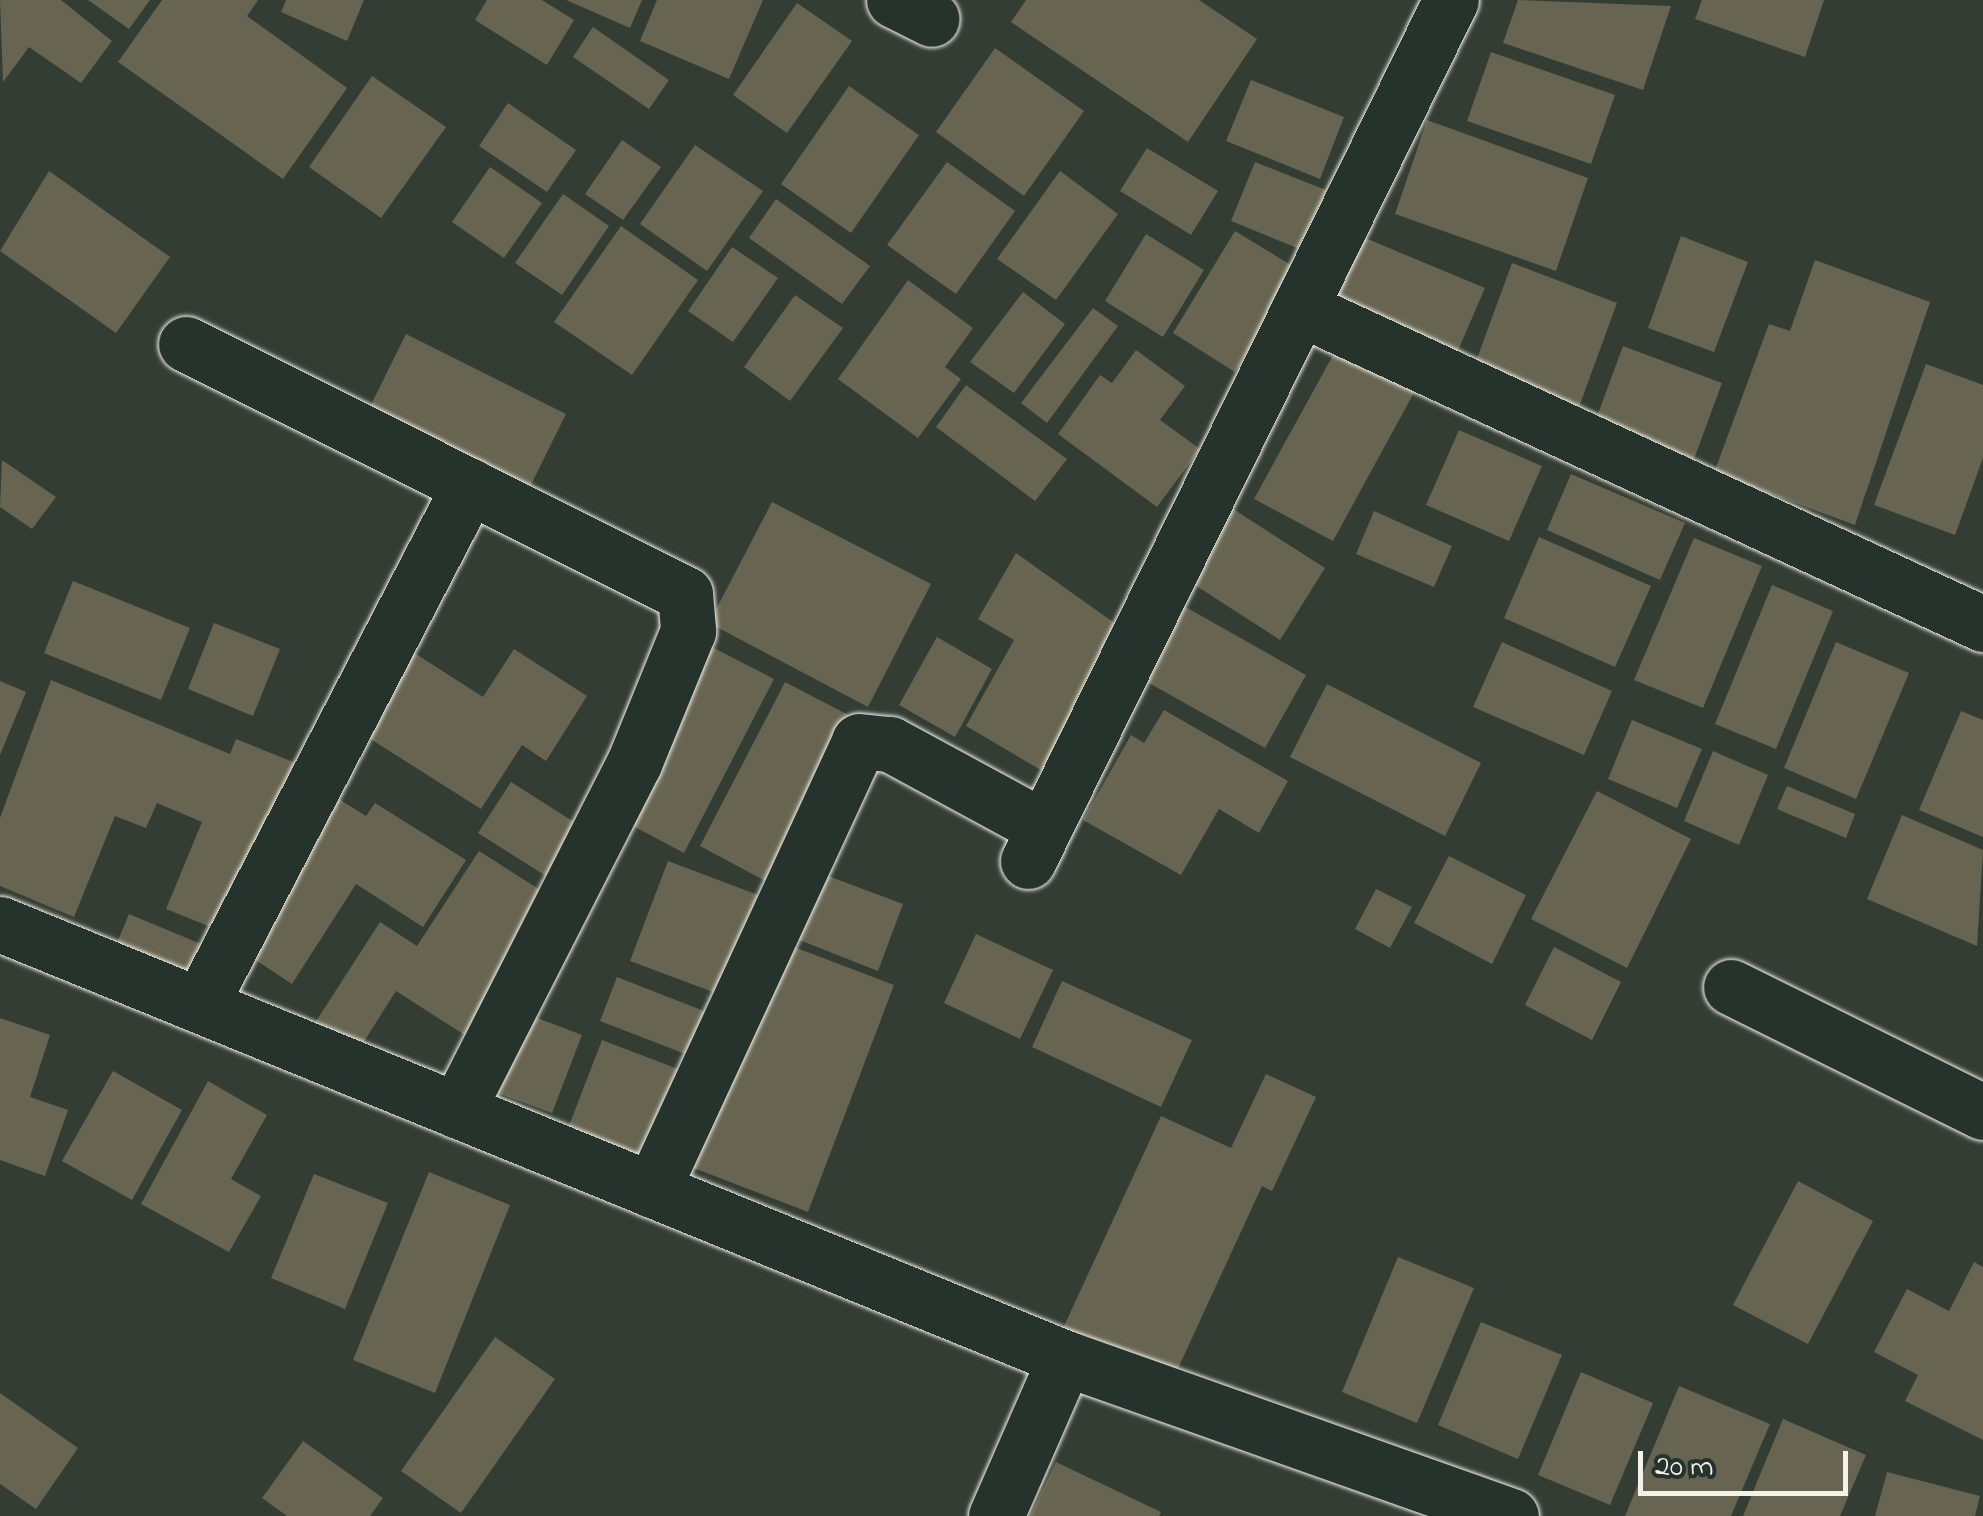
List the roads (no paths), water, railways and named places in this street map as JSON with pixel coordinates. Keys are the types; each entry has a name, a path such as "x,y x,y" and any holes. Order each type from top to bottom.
{"street":[{"path":"652,1190 859,741 890,744 1036,844 1193,514 1306,311 1451,0"},
{"path":"1306,311 1983,624"},
{"path":"186,344 669,584 689,612 634,763 457,1110"},
{"path":"200,1005 469,486"},
{"path":"0,924 1066,1358 1485,1511"},
{"path":"1732,987 1983,1112"},
{"path":"996,1516 1066,1358"}]}
